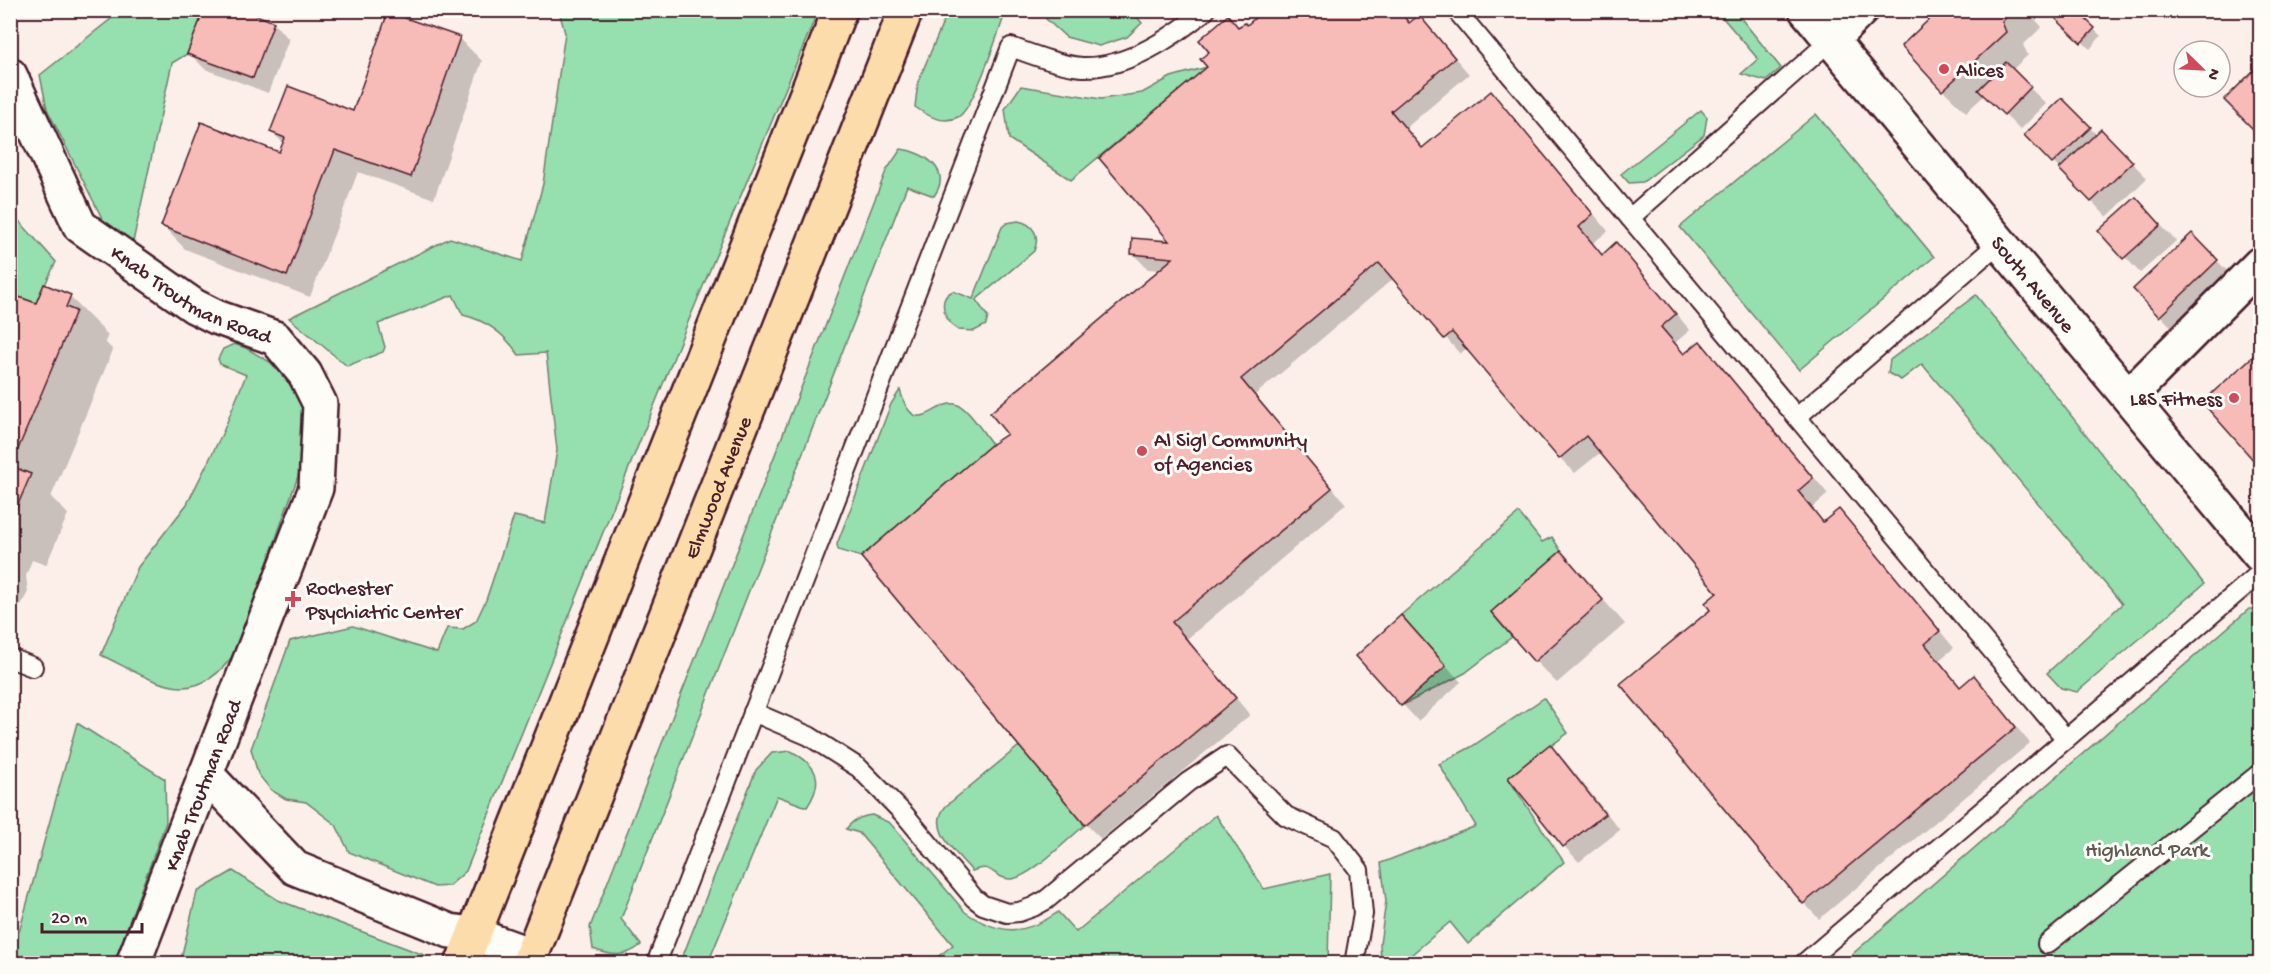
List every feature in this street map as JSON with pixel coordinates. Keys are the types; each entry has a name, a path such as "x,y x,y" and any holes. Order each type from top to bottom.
{"main road":[{"path":"468,949 840,10"},
{"name":"Elmwood Avenue","path":"536,961 906,10"}],"street":[{"name":"South Avenue","path":"1806,10 2260,555"},
{"path":"1831,40 1861,10"},
{"name":"Knab Troutman Road","path":"10,75 80,226 194,306 216,317 274,338 305,374 320,404 316,488 133,963"},
{"path":"2129,396 2260,264"},
{"path":"206,774 295,868 450,931 468,949 536,961"}],"lane":[{"path":"656,963 1011,47 1082,67 1117,63 1173,36 1206,10"},
{"path":"1456,10 2066,739"},
{"path":"1630,218 1831,40"},
{"path":"1797,417 2000,243"},
{"path":"1803,963 2260,573"},
{"path":"10,658 33,667"},
{"path":"753,712 809,736 859,768 905,815 974,898 994,911 1007,913 1033,908 1046,900 1188,782 1227,756 1286,816 1334,838 1359,870 1363,914 1354,963"},
{"path":"2047,944 2260,773"}],"green space":[{"path":"1131,10 1142,23 1127,37 1099,46 1066,37 1046,19 1047,11"},
{"path":"121,11 204,11 187,54 172,63 133,242 106,226 47,109 40,75"},
{"path":"559,11 818,11 686,327 466,871 449,886 435,887 349,852 336,825 306,802 286,799 271,790 258,774 251,749 290,641 353,626 437,653 447,628 463,629 476,621 486,600 514,516 545,523 557,450 546,353 519,355 495,329 463,315 453,295 378,324 385,347 383,352 347,366 289,318 450,238 522,261 543,184 565,33"},
{"path":"948,11 1006,11 971,100 958,117 941,120 915,107 918,82"},
{"path":"1717,11 1735,11 1781,68 1766,81 1741,74 1758,59"},
{"path":"1207,67 1071,180 1009,139 1005,109 1021,86 1101,99 1142,93 1171,77"},
{"path":"1701,110 1707,117 1704,135 1643,182 1629,183 1621,174"},
{"path":"1816,114 1934,257 1799,370 1680,227"},
{"path":"901,149 919,154 933,164 938,170 939,187 934,196 907,186 621,919 641,945 624,954 606,953 593,949 590,927 886,171"},
{"path":"11,212 56,262 36,303 11,294"},
{"path":"1018,221 1029,225 1035,232 1034,251 976,300 988,317 986,325 974,331 958,330 946,316 945,299 953,291 973,299 1002,227 1007,223"},
{"path":"1976,295 2204,584 2077,692 2061,688 2047,673 2122,604 1922,364 1901,380 1888,373 1890,360"},
{"path":"234,344 270,362 299,390 307,430 303,462 236,651 220,670 205,682 189,687 173,686 139,674 101,655 138,567 187,504 223,432 246,375 220,364 218,359 223,349"},
{"path":"900,390 906,406 912,414 919,416 950,404 962,407 992,444 861,557 838,550 837,544 891,404"},
{"path":"1519,513 1542,542 1552,537 1561,551 1491,612 1512,637 1465,673 1401,706 1446,666 1401,615"},
{"name":"Highland Park","path":"2249,609 2260,609 2260,963 1841,964"},
{"path":"1544,698 1568,733 1508,778 1564,862 1468,944 1450,922 1411,955 1417,963 1381,964 1380,944 1386,901 1381,863 1476,826 1439,764 1471,747"},
{"path":"77,723 165,779 166,822 114,963 11,963 11,954 13,954"},
{"path":"1019,746 1085,825 1083,824 1084,826 1037,866 1017,878 1003,878 984,868 972,871 952,849 941,832 941,815 946,806"},
{"path":"791,751 807,762 816,774 816,789 813,797 807,807 777,796 708,963 680,963 756,770 772,753"},
{"path":"872,815 890,823 965,912 977,920 1000,928 1023,929 1046,920 1058,912 1076,932 1216,815 1264,889 1330,874 1328,963 941,963 936,958 953,945 859,833 846,829 858,819"},
{"path":"233,871 278,900 424,955 420,963 180,963 197,892"}],"building":[{"path":"204,10 243,10 274,22 253,78 187,54"},
{"name":"Al Sigl Community of Agencies","path":"1264,10 1399,10 1409,23 1419,15 1455,58 1391,111 1422,148 1491,91 1593,214 1579,227 1602,255 1616,242 1676,314 1661,327 1684,354 1700,341 1813,478 1798,491 1823,522 1839,509 1940,631 1925,644 1960,687 1974,675 2016,727 1803,904 1620,684 1710,610 1705,603 1717,593 1586,436 1559,459 1452,332 1444,339 1379,263 1241,379 1332,488 1172,622 1236,698 1085,825 861,557 992,444 1007,434 990,413 1173,258 1131,254 1132,238 1169,241 1099,158 1207,67 1200,59 1209,52 1199,40 1228,15 1238,27 1245,23 1247,25"},
{"name":"Alices","path":"1939,10 2013,10 2002,22 2006,32 1942,91 1901,46"},
{"path":"2064,10 2076,10 2095,28 2081,43 2056,19"},
{"path":"388,12 460,37 411,177 335,150 287,276 161,226 201,122 279,152 285,138 270,132 288,86 353,111"},
{"path":"2006,62 2031,87 2004,115 1978,90"},
{"path":"2256,68 2260,72 2260,136 2224,100 2232,99 2232,92"},
{"path":"2062,98 2091,127 2052,164 2024,135"},
{"path":"2101,129 2133,162 2091,202 2059,169"},
{"path":"2136,197 2161,225 2123,259 2098,231"},
{"path":"2192,233 2218,260 2159,317 2133,289"},
{"path":"44,284 71,295 66,307 76,311 11,466 31,474 10,523 10,294 36,303"},
{"path":"2260,350 2260,457 2255,462 2202,402"},
{"path":"1561,551 1603,600 1534,662 1491,612"},
{"path":"1401,615 1446,666 1401,706 1356,656"},
{"path":"1550,744 1605,814 1563,847 1508,778"}],"place":[{"name":"Alices","path":"1944,69"},
{"name":"L&S Fitness","path":"2234,398"},
{"name":"Al Sigl Community of Agencies","path":"1142,451"},
{"name":"Rochester Psychiatric Center","path":"293,599"}]}
